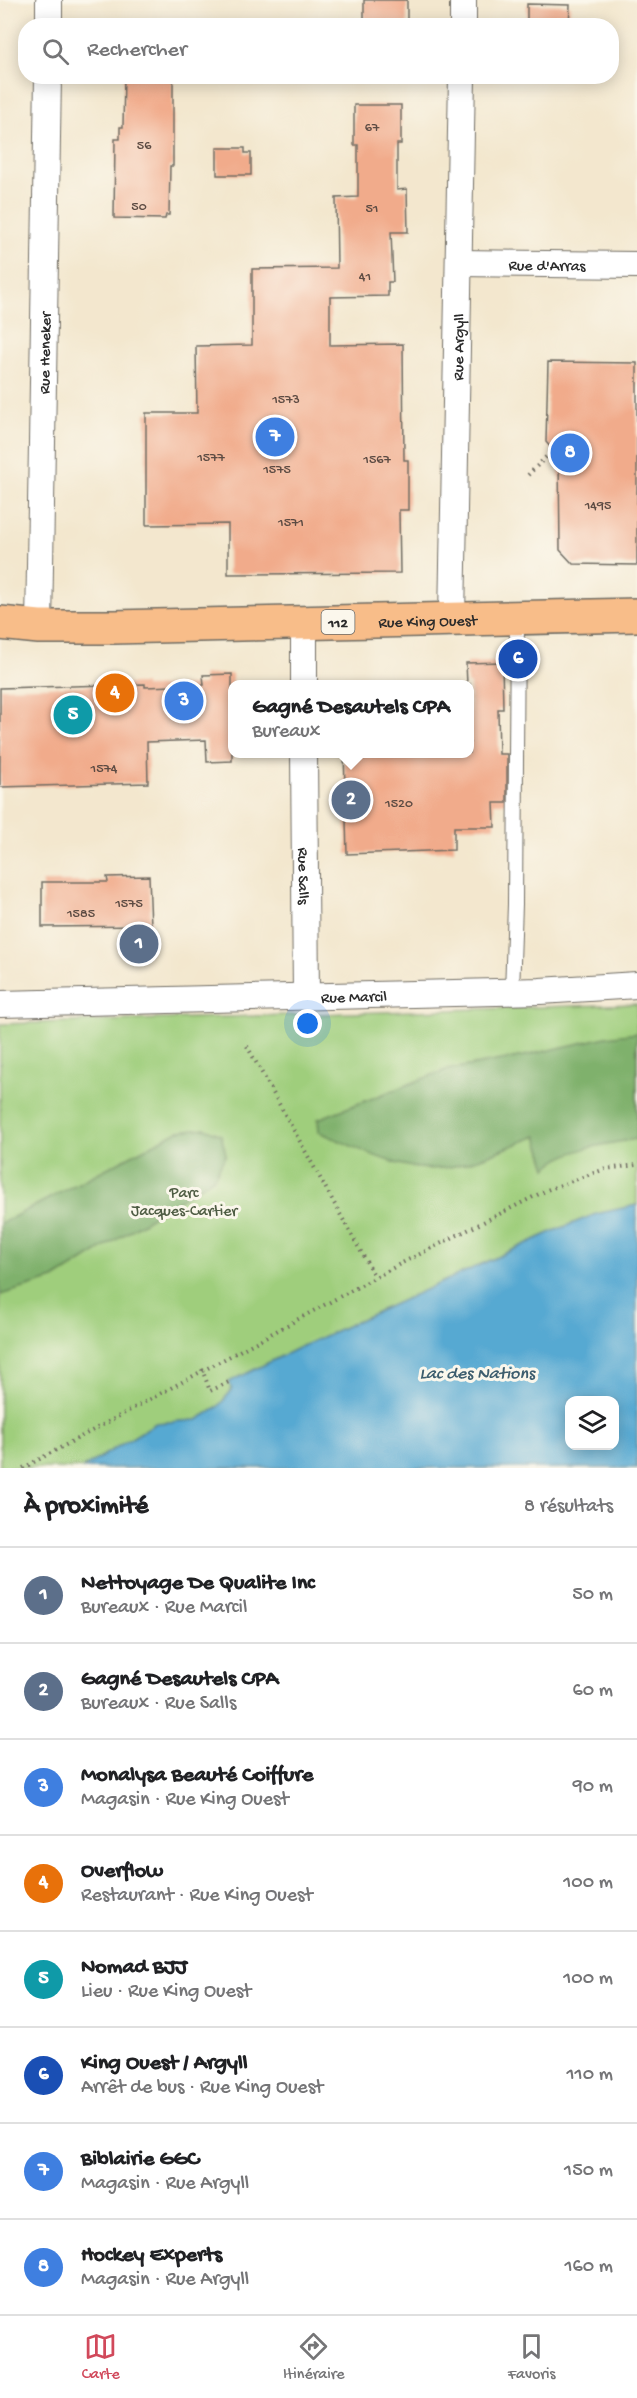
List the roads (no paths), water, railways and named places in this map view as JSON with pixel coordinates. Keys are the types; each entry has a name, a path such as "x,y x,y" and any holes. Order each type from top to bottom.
{"main road":[{"name":"Rue King Ouest","path":"0,623 39,627 637,615"},
{"name":"Rue King Ouest","path":"0,639 39,627"}],"street":[{"path":"49,18 50,0"},
{"path":"463,0 463,18"},
{"name":"Rue Heneker","path":"39,627 48,84"},
{"name":"Rue Argyll","path":"452,619 462,84"},
{"name":"Rue d'Arras","path":"459,263 637,265"},
{"path":"304,623 304,680"},
{"name":"Rue Salls","path":"304,758 306,997"},
{"name":"Rue Marcil","path":"0,1004 512,992 637,985"}],"lane":[{"path":"512,992 515,904 517,618"}],"water":[{"name":"Lac des Nations","path":"637,1205 637,1468 83,1468 156,1423 197,1420 217,1408 232,1390 229,1382 554,1231 596,1214"}],"place":[{"name":"Biblairie GGC","path":"275,437"},
{"name":"Hockey Experts","path":"570,453"},
{"name":"King Ouest / Argyll","path":"518,659"},
{"name":"Overflow","path":"115,693"},
{"name":"Monalysa Beauté Coiffure","path":"184,701"},
{"name":"Nomad BJJ","path":"73,715"},
{"name":"Gagné Desautels CPA","path":"351,800"},
{"name":"Nettoyage De Qualite Inc","path":"139,944"}],"park label":[{"name":"Parc Jacques-Cartier","path":"184,1200"}]}
